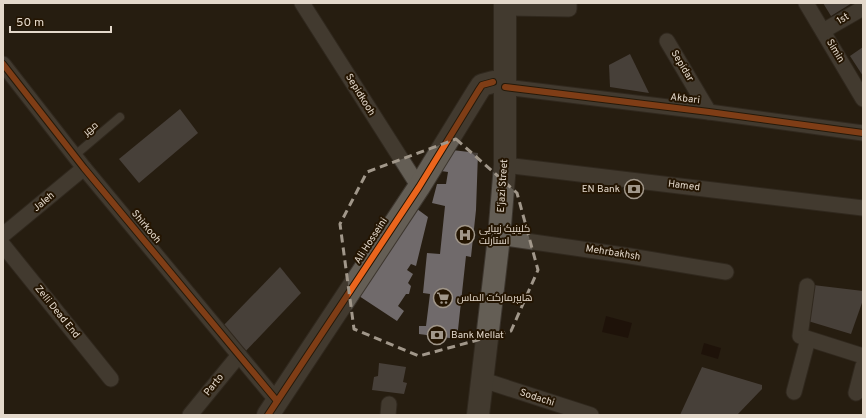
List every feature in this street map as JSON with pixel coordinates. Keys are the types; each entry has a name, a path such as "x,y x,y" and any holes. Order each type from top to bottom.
{"main road":[{"name":"E'jazi Street","path":"466,415 486,237 491,161 499,85 501,5"},
{"name":"Ali Hosseini","path":"272,408 419,186 482,85 499,85"},
{"name":"E'jazi Street","path":"478,415 499,237 504,164 499,85"}],"street":[{"name":"Sepidkooh","path":"302,3 419,186"},
{"path":"501,5 569,9 569,3"},
{"name":"Simin","path":"806,3 863,99"},
{"name":"1st","path":"823,31 863,8"},
{"name":"Sepidar","path":"667,42 709,112"},
{"name":"Shirkooh","path":"3,64 74,156 239,355 272,408"},
{"name":"Akbari","path":"499,85 863,132"},
{"name":"Hamed","path":"504,164 863,208"},
{"name":"Jaleh","path":"3,235 84,168"},
{"name":"Mehrbakhsh","path":"499,237 726,272"},
{"name":"Zelli Dead End","path":"3,245 111,379"},
{"path":"807,286 800,336 863,356"},
{"path":"794,392 808,339"},
{"name":"Parto","path":"190,415 239,355"},
{"path":"856,393 863,366"},
{"name":"Sodachi","path":"483,380 592,415"}],"lane":[{"name":"مهر","path":"74,156 120,117"}],"highlighted area":[{"path":"456,139 517,193 538,270 511,331 419,356 354,329 340,224 367,172"}],"shaded area":[{"path":"606,316 632,323 628,338 602,332"},
{"path":"704,343 721,348 718,359 701,354"}],"building":[{"path":"823,3 852,3 831,16"},
{"path":"863,47 863,76 850,56"},
{"path":"630,54 649,93 610,87 609,65"},
{"path":"180,109 198,133 139,183 119,159"},
{"path":"452,150 478,153 476,210 471,257 466,256 457,339 419,334 419,326 426,326 430,294 423,293 427,253 440,254 445,206 432,203 437,184 446,184 448,172 441,171"},
{"path":"413,206 428,217 416,266 411,264 407,270 413,274 408,283 411,286 409,294 406,294 398,306 404,311 397,321 356,294"},
{"path":"280,267 301,293 242,355 221,328"},
{"path":"813,285 863,291 863,300 851,334 808,321"},
{"path":"379,363 406,367 403,382 407,383 404,394 372,390 374,377 378,376"},
{"path":"702,367 762,385 762,389 737,415 680,415"}],"cycle path":[{"path":"3,64 84,168 277,401"},
{"path":"268,415 419,187 482,85 493,82"},
{"path":"505,87 709,112 863,133"}],"place":[{"name":"EN Bank","path":"634,189"},
{"name":"کلینیک زیبایی استارلت","path":"465,235"},
{"name":"هایپرمارکت الماس","path":"443,298"},
{"name":"Bank Mellat","path":"437,335"}]}
